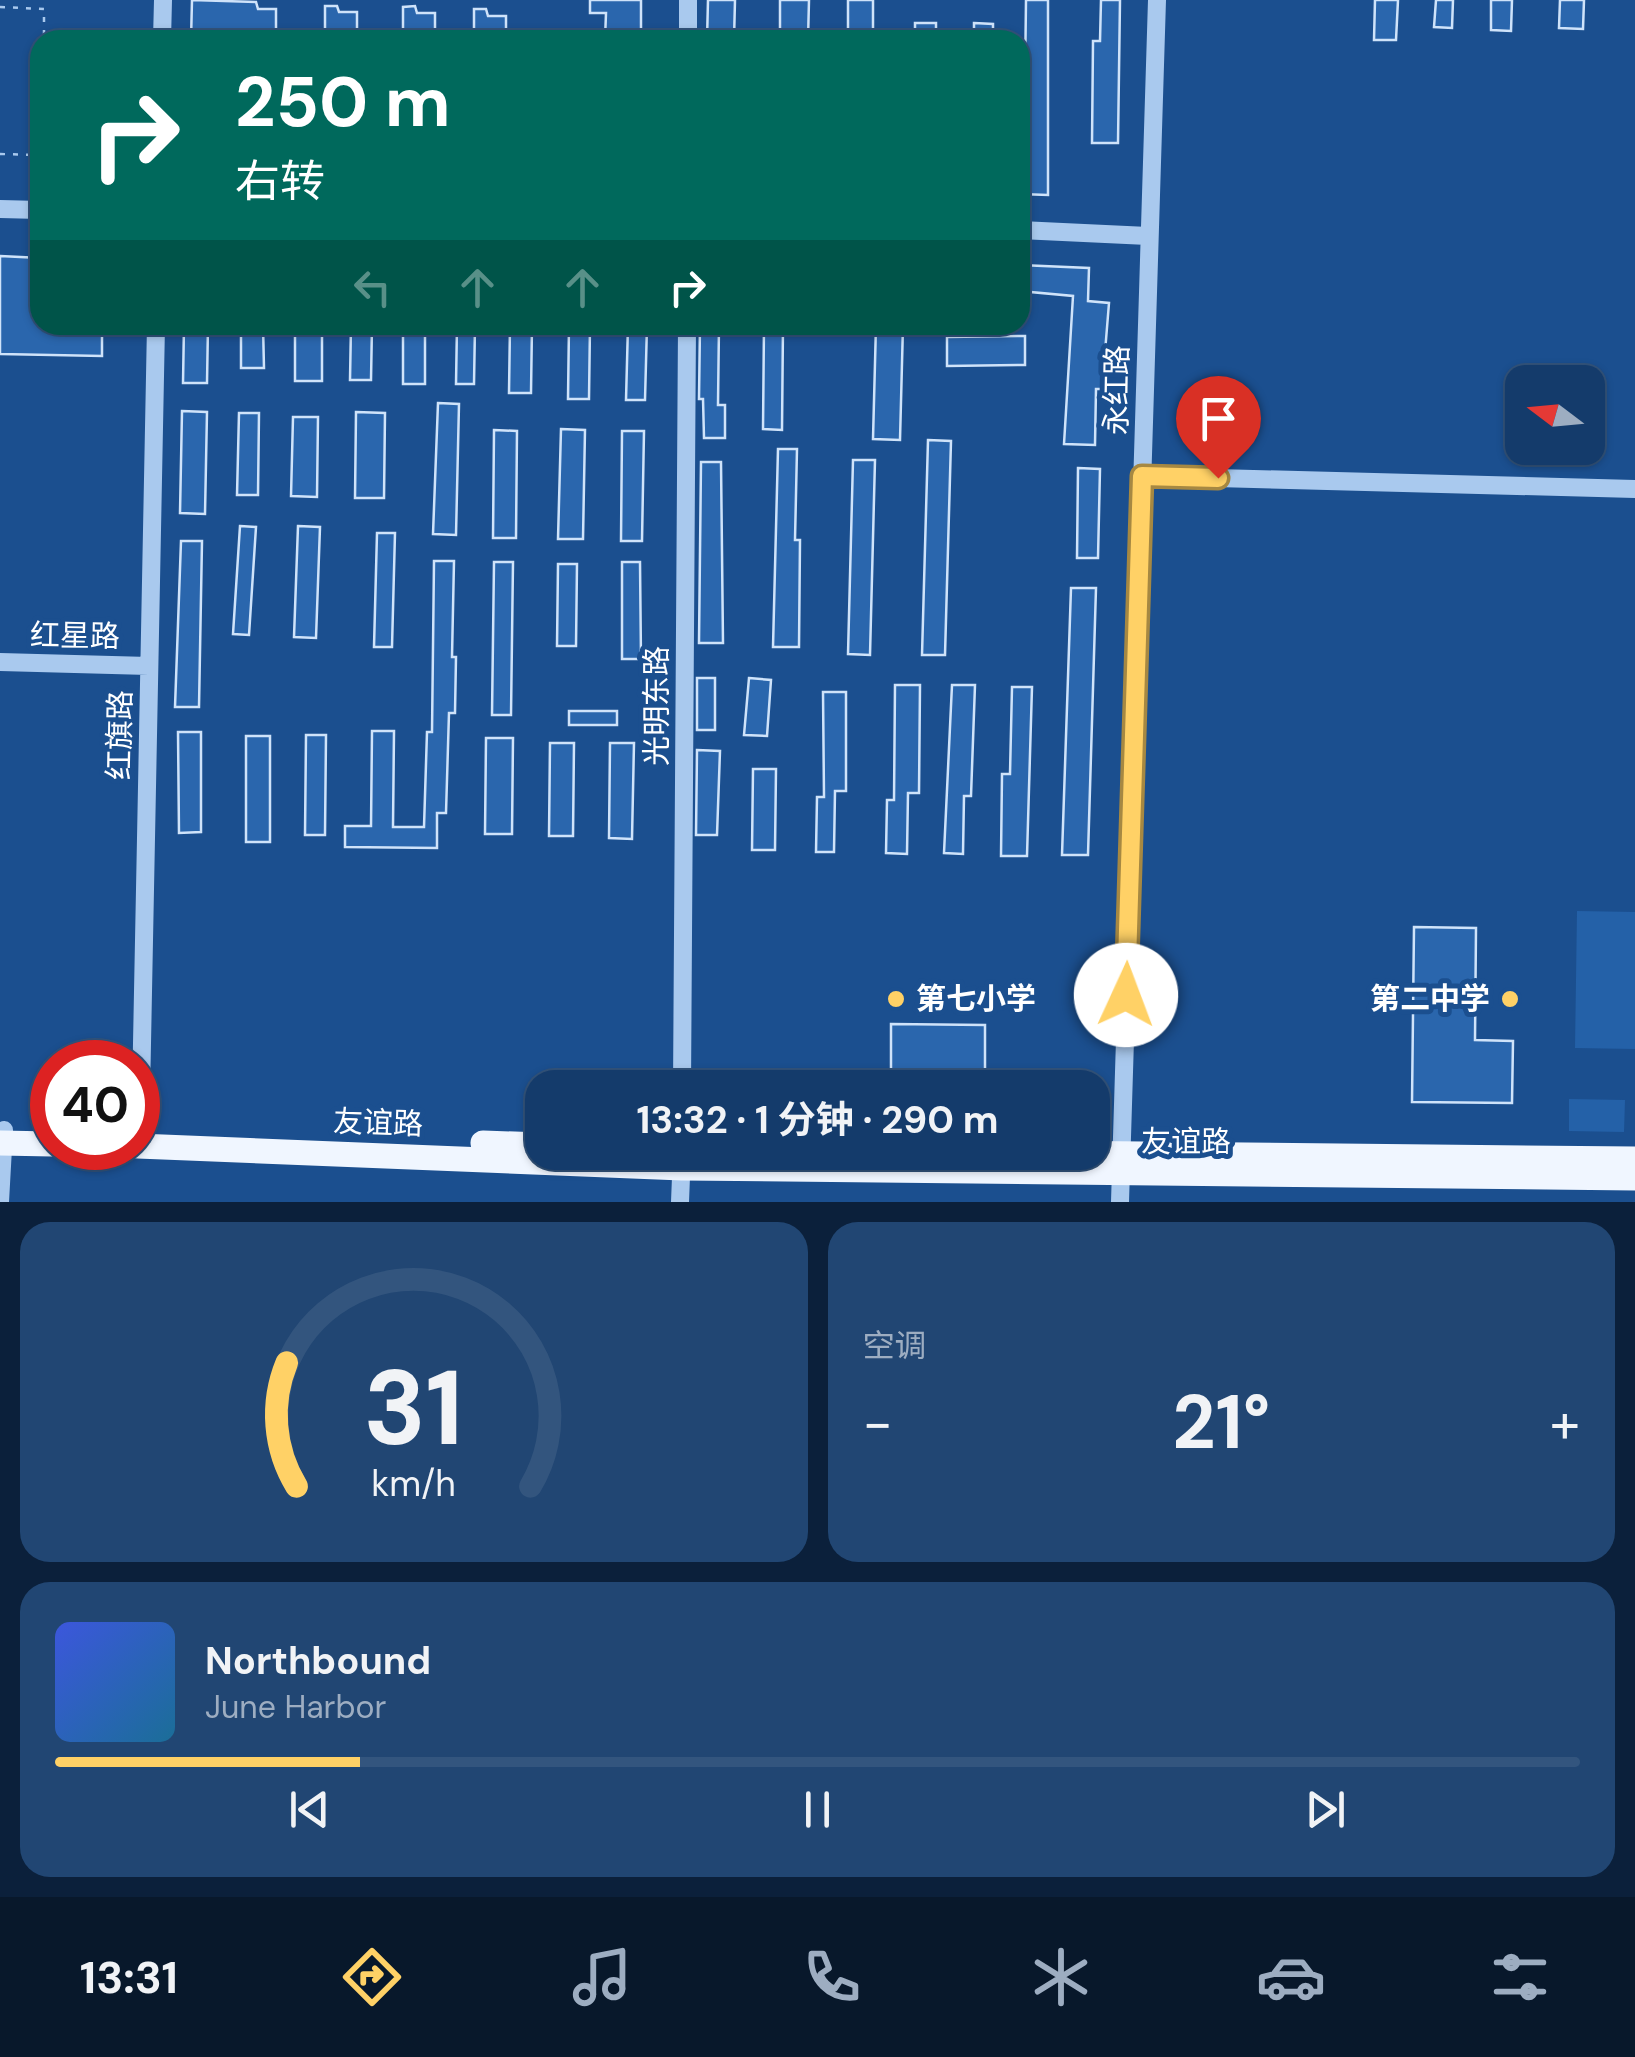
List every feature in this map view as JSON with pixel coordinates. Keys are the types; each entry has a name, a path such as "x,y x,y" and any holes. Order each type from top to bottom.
{"main road":[{"path":"2,1136 30,1133"},
{"path":"2,1136 30,1140"},
{"name":"友谊路","path":"160,1139 525,1145"},
{"name":"友谊路","path":"160,1140 525,1154"},
{"name":"友谊路","path":"1110,1164 1635,1159"},
{"name":"友谊路","path":"1110,1165 1635,1178"}],"street":[{"path":"162,30 163,0"},
{"path":"688,0 688,30"},
{"name":"永红路","path":"1120,1202 1156,0"},
{"path":"0,210 30,210"},
{"path":"1030,230 1148,236"},
{"name":"红旗路","path":"140,1040 156,335"},
{"name":"光明东路","path":"682,1070 686,335"},
{"path":"1142,476 1635,489"},
{"name":"红星路","path":"0,662 149,666"},
{"path":"0,1202 2,1136"},
{"path":"680,1202 682,1170"}],"path":[{"path":"0,7 44,9 44,30"},
{"path":"0,154 30,156"}],"shaded area":[{"path":"1577,911 1635,912 1635,1049 1575,1048"},
{"path":"1569,1099 1625,1100 1624,1132 1569,1131"}],"building":[{"path":"192,0 256,2 258,9 276,9 276,30 191,30"},
{"path":"590,0 641,0 641,30 605,30 606,13 590,13"},
{"path":"708,0 735,0 734,30 707,30"},
{"path":"780,0 809,0 808,30 780,30"},
{"path":"848,0 873,0 873,30 848,30"},
{"path":"1026,0 1048,0 1048,195 1030,194 1030,30 1026,30"},
{"path":"1101,0 1120,0 1118,143 1092,143 1093,41 1100,41"},
{"path":"1375,0 1398,0 1396,40 1374,40"},
{"path":"1436,0 1453,0 1452,28 1434,27"},
{"path":"1491,0 1512,0 1511,31 1491,30"},
{"path":"1560,0 1584,0 1583,29 1559,28"},
{"path":"325,6 337,6 339,12 357,12 357,30 325,30"},
{"path":"415,6 417,13 435,13 435,30 403,30 403,7"},
{"path":"474,9 486,9 488,16 506,16 506,30 474,30"},
{"path":"915,23 936,23 936,30 915,30"},
{"path":"974,23 993,24 993,30 974,30"},
{"path":"0,256 30,258 30,335 102,335 102,356 0,354"},
{"path":"1030,265 1089,268 1088,301 1109,303 1102,389 1096,389 1095,445 1064,444 1073,296 1030,292"},
{"path":"184,335 208,335 207,383 183,383"},
{"path":"241,335 263,335 264,368 241,368"},
{"path":"295,335 322,335 322,381 295,381"},
{"path":"351,335 372,335 371,380 350,380"},
{"path":"403,335 425,335 425,384 403,384"},
{"path":"457,335 475,335 474,384 456,384"},
{"path":"510,335 532,335 531,393 509,393"},
{"path":"569,335 590,335 589,399 568,399"},
{"path":"628,335 647,335 645,400 626,400"},
{"path":"700,335 719,335 718,405 725,405 725,438 704,438 703,399 699,399"},
{"path":"764,335 783,335 782,430 763,429"},
{"path":"876,335 903,335 900,440 873,439"},
{"path":"1025,336 1025,365 947,366 947,337"},
{"path":"438,403 459,404 456,535 433,534"},
{"path":"182,411 207,412 205,514 180,513"},
{"path":"356,412 385,413 384,498 355,498"},
{"path":"239,413 259,413 258,495 237,495"},
{"path":"293,417 318,417 317,497 291,496"},
{"path":"561,429 585,430 583,539 558,539"},
{"path":"494,430 517,431 516,538 493,538"},
{"path":"622,431 644,431 642,541 621,541"},
{"path":"928,440 951,441 945,655 922,655"},
{"path":"778,449 797,449 799,647 773,647"},
{"path":"853,460 875,460 870,655 848,654"},
{"path":"701,462 721,462 723,643 699,643"},
{"path":"1078,468 1100,469 1098,558 1077,558"},
{"path":"240,526 256,527 249,635 233,634"},
{"path":"298,526 320,527 316,638 294,637"},
{"path":"377,533 395,533 392,647 374,647"},
{"path":"181,541 202,541 199,707 175,707"},
{"path":"434,561 454,561 452,657 456,657 455,713 449,713 446,813 437,813 437,848 345,847 345,826 371,826 372,731 394,731 393,827 424,827 427,732 432,732"},
{"path":"494,562 513,562 511,715 492,715"},
{"path":"622,562 640,562 641,659 622,659"},
{"path":"558,564 577,564 576,646 557,646"},
{"path":"1071,588 1096,588 1088,855 1062,855"},
{"path":"697,678 715,678 715,730 697,730"},
{"path":"749,678 771,680 767,736 744,735"},
{"path":"895,685 920,685 919,793 908,793 907,854 886,853 887,800 894,800"},
{"path":"952,685 975,685 971,796 964,796 963,854 944,853"},
{"path":"1012,687 1032,687 1027,856 1001,856 1002,774 1010,774"},
{"path":"823,692 846,692 846,791 835,791 834,852 816,852 817,797 824,797"},
{"path":"569,711 617,711 617,725 569,725"},
{"path":"178,732 201,732 201,832 179,833"},
{"path":"306,735 326,735 325,835 305,835"},
{"path":"246,736 270,736 270,842 246,842"},
{"path":"486,738 513,738 512,834 485,834"},
{"path":"550,743 574,743 573,836 549,836"},
{"path":"610,743 634,743 632,839 609,838"},
{"path":"697,750 720,751 717,835 696,835"},
{"path":"753,769 776,769 775,850 752,850"},
{"path":"1414,927 1476,928 1475,1040 1513,1041 1512,1103 1412,1102"},
{"path":"891,1024 985,1025 985,1070 891,1070"}],"place":[{"name":"第七小学","path":"896,999"},
{"name":"第二中学","path":"1510,999"}],"route":[{"path":"1126,995 1142,476 1218,478"}]}
